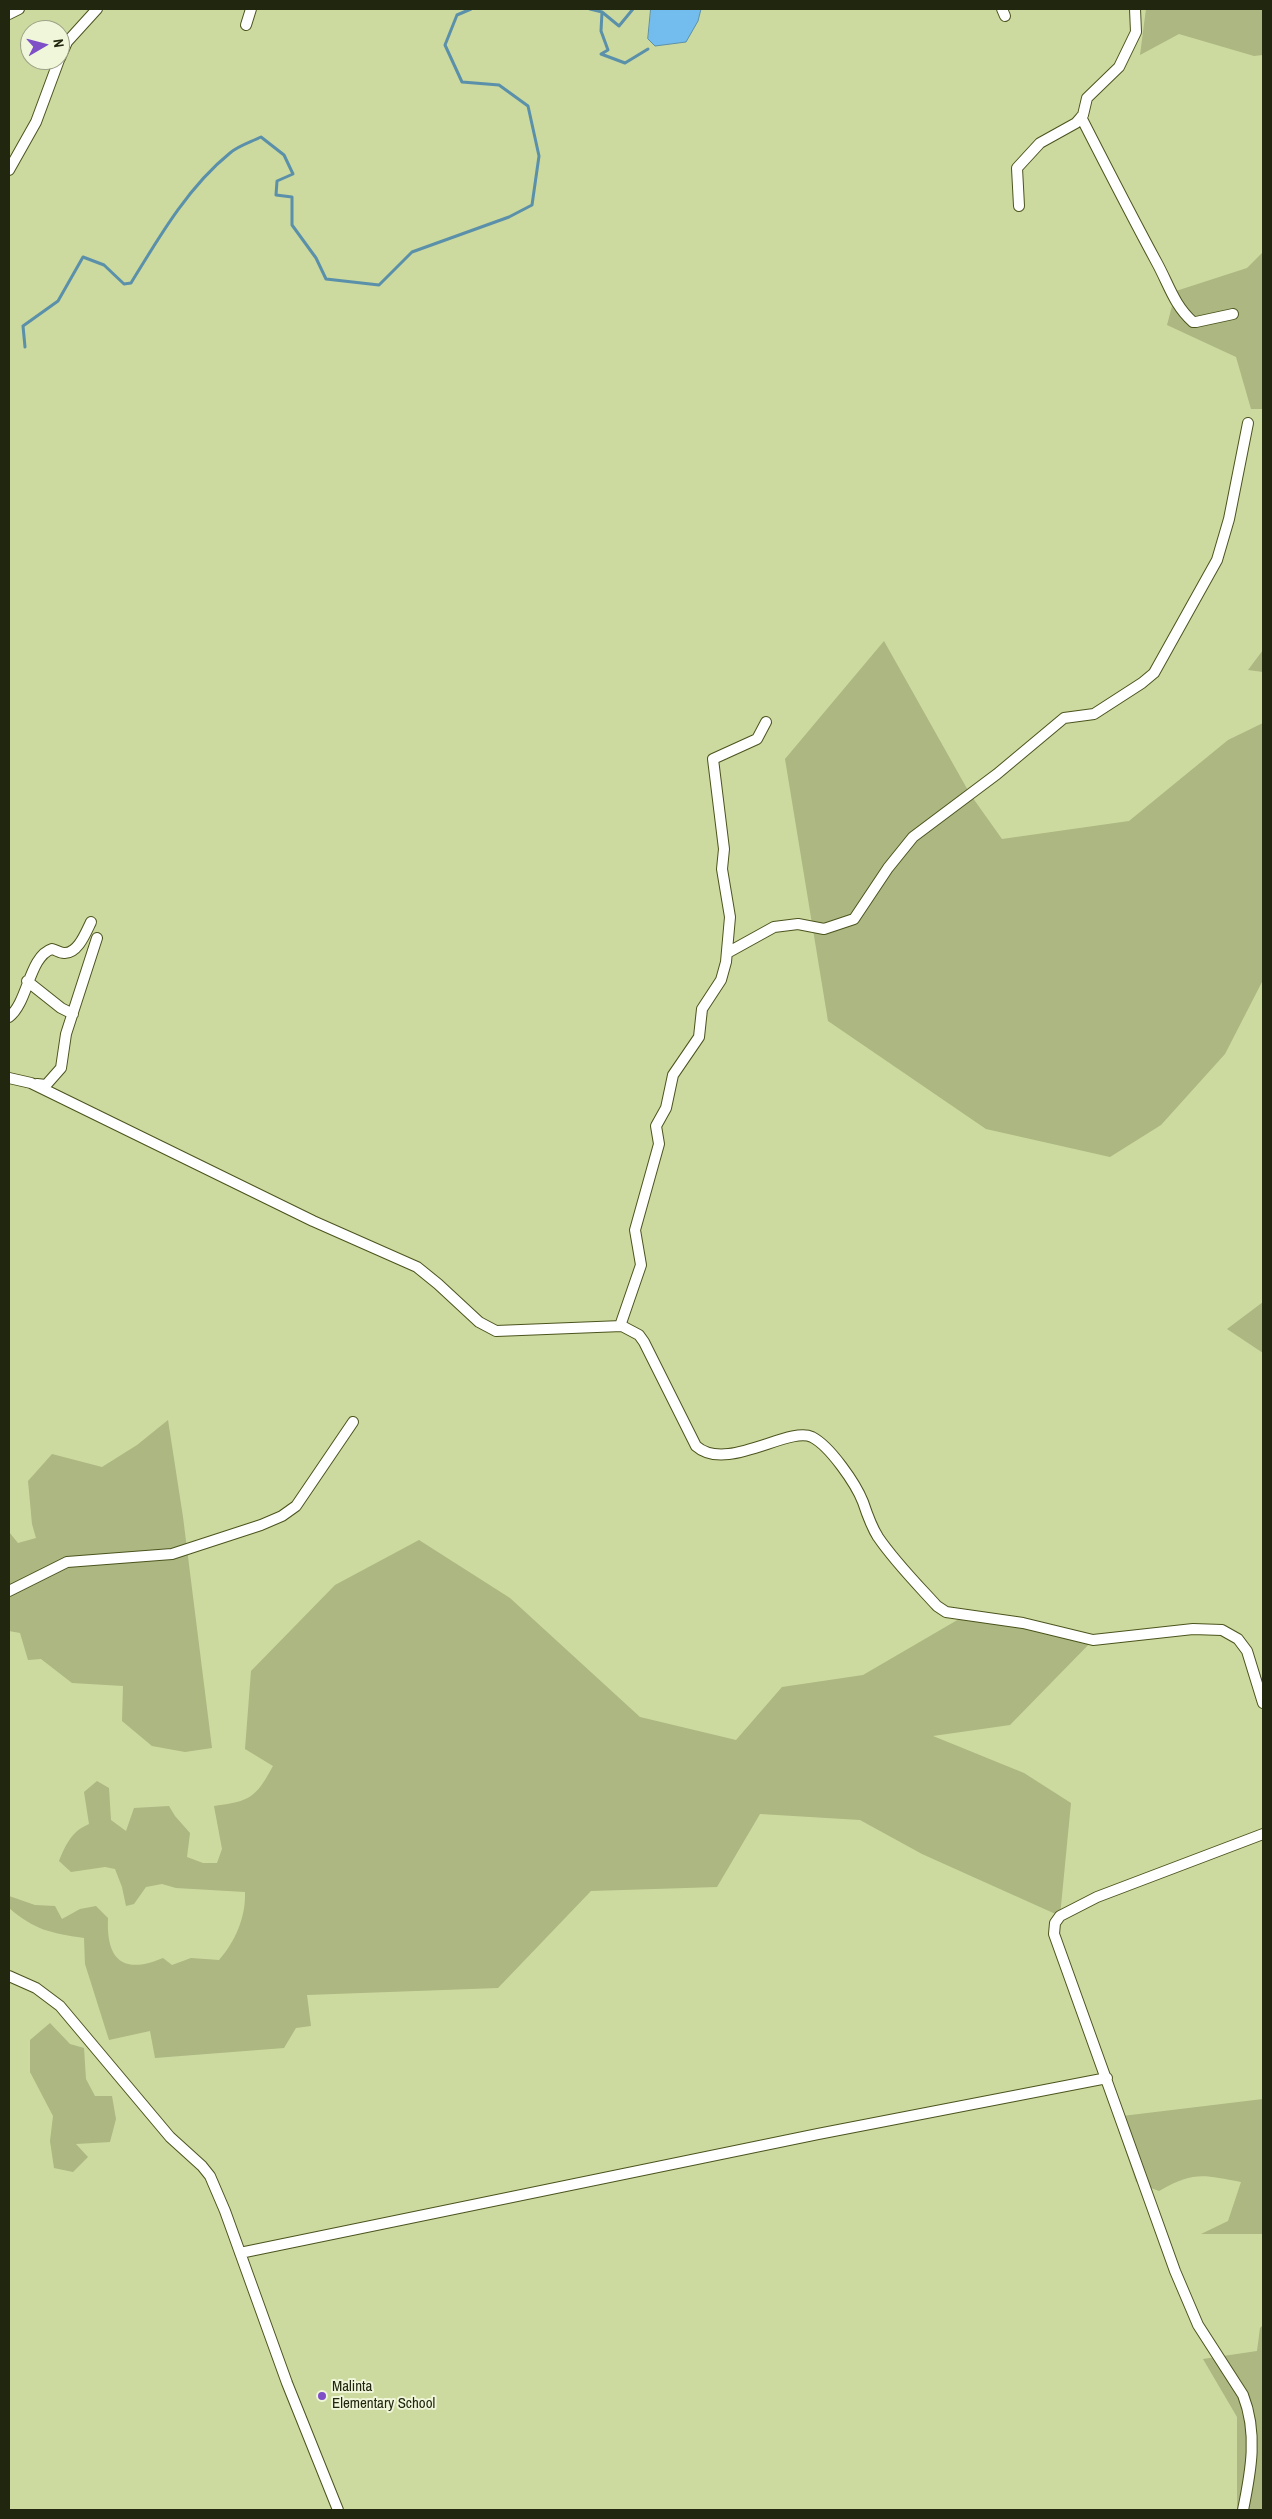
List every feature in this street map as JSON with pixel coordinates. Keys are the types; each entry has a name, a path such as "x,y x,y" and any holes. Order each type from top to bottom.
{"street":[{"path":"9,14 19,9"},
{"path":"70,39 97,9"},
{"path":"246,24 251,9"},
{"path":"1019,206 1017,168 1040,143 1076,123 1081,117 1087,98 1119,67 1136,32 1135,9"},
{"path":"9,170 36,122 56,70"},
{"path":"1081,117 1125,206 1159,266 1170,294 1181,309 1192,322 1233,314"},
{"path":"727,953 774,927 798,924 824,929 854,919 888,868 913,837 997,774 1064,718 1094,714 1154,673 1219,554 1229,519 1248,423"},
{"path":"620,1326 641,1265 635,1230 659,1144 656,1126 666,1108 673,1075 698,1037 702,1009 721,980 727,953 730,917 722,868 724,849 713,759 757,739 766,722"},
{"path":"9,1017 21,1006 27,981 46,952 52,949 65,954 72,951 78,945 91,922"},
{"path":"9,1078 46,1086 61,1068 63,1048 97,938"},
{"path":"27,981 61,1008 73,1014"},
{"path":"31,1083 313,1221 417,1267 479,1322 496,1331 620,1326 635,1332 644,1342 692,1440 701,1451 713,1453 745,1452 804,1435 822,1444 859,1494 872,1526 883,1544 937,1606 946,1612 1023,1623 1093,1640 1193,1629 1222,1630 1238,1640 1247,1651 1263,1703"},
{"path":"9,1591 67,1562 172,1554 261,1525 282,1516 296,1506 353,1422"},
{"path":"1243,2510 1252,2455 1248,2406 1243,2395 1198,2325 1186,2297 1107,2078 1054,1940 1054,1928 1056,1920 1065,1913 1097,1897 1263,1834"},
{"path":"9,1976 36,1988 60,2006 170,2137 202,2166 218,2192 287,2383 338,2510"},
{"path":"240,2253 828,2132 1107,2078"}],"green space":[{"path":"1146,9 1263,9 1263,55 1254,56 1179,34 1140,55"},
{"path":"1263,252 1263,409 1251,409 1236,357 1167,325 1176,291 1247,268"},
{"path":"884,641 970,794 1002,839 1129,821 1228,740 1263,723 1263,980 1225,1054 1161,1125 1110,1157 986,1129 828,1021 785,759"},
{"path":"1263,650 1263,672 1248,670"},
{"path":"1263,1302 1263,1353 1227,1329"},
{"path":"168,1420 183,1517 212,1748 185,1752 152,1746 122,1721 123,1686 72,1683 41,1659 28,1660 20,1633 9,1631 9,1532 18,1543 36,1538 32,1524 28,1481 52,1454 102,1467 137,1445"},
{"path":"419,1540 510,1598 640,1717 736,1740 782,1687 863,1675 966,1615 1093,1640 1010,1725 933,1736 1024,1773 1071,1803 1060,1916 922,1854 860,1820 760,1814 717,1887 591,1891 498,1988 307,1995 311,2026 296,2028 284,2048 155,2058 150,2031 109,2040 85,1964 84,1938 52,1932 35,1926 9,1908 9,1896 35,1905 55,1906 62,1919 80,1909 96,1906 108,1918 110,1944 114,1954 127,1964 149,1963 163,1958 172,1965 191,1958 219,1960 235,1937 244,1911 245,1892 176,1888 162,1884 146,1887 134,1904 126,1906 122,1887 115,1869 105,1867 71,1872 59,1861 74,1834 89,1824 84,1792 97,1781 109,1788 111,1820 126,1831 134,1808 169,1806 190,1833 187,1857 203,1863 217,1863 222,1849 214,1806 244,1800 256,1792 273,1766 245,1749 251,1671 335,1585"},
{"path":"50,2023 70,2044 84,2048 86,2079 95,2096 112,2096 116,2119 110,2142 76,2144 88,2157 73,2172 54,2168 50,2141 53,2116 30,2072 30,2040"},
{"path":"1263,2099 1263,2234 1201,2234 1228,2221 1241,2182 1199,2176 1181,2180 1159,2191 1136,2182 1114,2117"},
{"path":"1263,2325 1263,2510 1237,2510 1237,2417 1203,2359 1257,2351 1260,2328"}],"water":[{"path":"651,9 701,9 698,21 686,42 655,46 648,39"}],"waterway":[{"path":"25,347 23,326 58,301 83,257 104,265 124,284 131,283 175,214 201,181 233,151 261,137 284,155 293,174 277,181 276,195 292,197 292,225 316,258 326,279 379,285 412,252 509,217 532,205 539,156 528,106 499,85 462,82 445,45 457,15 471,9"},
{"path":"590,9 602,12 619,26 633,9"},
{"path":"602,12 601,31 608,50 601,54 625,63 648,49"}],"place":[{"name":"Malinta Elementary School","path":"322,2396"}]}
